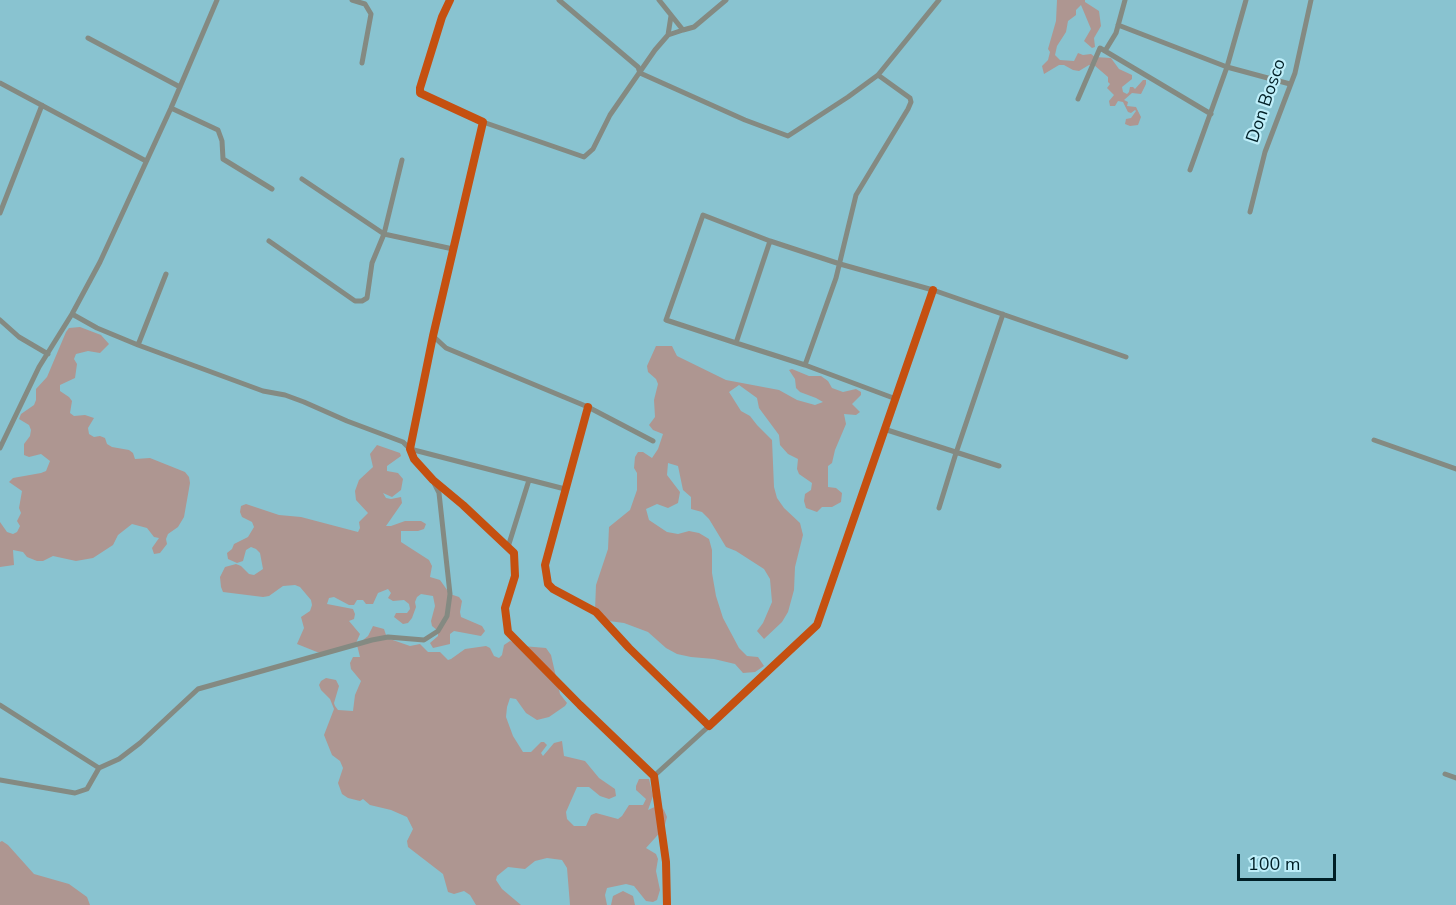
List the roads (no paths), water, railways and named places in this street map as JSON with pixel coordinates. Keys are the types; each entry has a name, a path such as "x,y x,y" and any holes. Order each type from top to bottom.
{"street":[{"path":"0,448 39,368 100,262 171,108 217,0"},
{"path":"352,0 365,4 371,14 363,63"},
{"path":"450,0 442,18 420,93 483,122 584,157 593,149 610,115 668,35 672,16"},
{"path":"559,0 638,67 639,73"},
{"path":"659,0 683,30"},
{"path":"668,35 694,27 726,0"},
{"path":"639,73 745,120 788,136 878,75 939,0"},
{"path":"1105,51 1118,25 1125,0"},
{"path":"1190,170 1227,67 1246,0"},
{"name":"Don Bosco","path":"1250,212 1265,152 1295,73 1311,0"},
{"path":"1118,25 1227,67 1290,84"},
{"path":"88,38 180,87"},
{"path":"1078,99 1100,48 1211,114"},
{"path":"805,365 840,264 856,195 909,109 910,98 878,75"},
{"path":"0,83 146,161"},
{"path":"0,213 42,105"},
{"path":"171,108 218,130 222,141 223,159 272,189"},
{"path":"410,449 433,336 483,122"},
{"path":"269,241 358,302 367,298 372,263 384,234 402,160"},
{"path":"302,179 384,234 453,249"},
{"path":"896,399 805,365 666,320 703,215 840,264 933,290 1126,357"},
{"path":"736,343 770,240"},
{"path":"138,345 166,274"},
{"path":"654,776 817,625 933,290"},
{"path":"72,314 97,328 138,345 263,391 285,395 403,442 410,449 414,459 433,480 464,505 514,553 516,568 505,608 508,632 654,776 666,862 667,905"},
{"path":"939,508 1003,314"},
{"path":"0,320 19,337 48,354"},
{"path":"433,336 446,348 588,407 653,441"},
{"path":"588,407 545,565 548,584 596,612 629,648 709,726"},
{"path":"884,429 999,466"},
{"path":"1374,440 1456,469"},
{"path":"410,449 565,489"},
{"path":"0,780 75,793 87,789 99,768 119,759 140,743 198,689 372,640 388,637 424,640 438,631 447,616 450,594 439,493 433,480"},
{"path":"508,547 529,480"},
{"path":"0,705 99,768"},
{"path":"1445,774 1456,778"}]}
